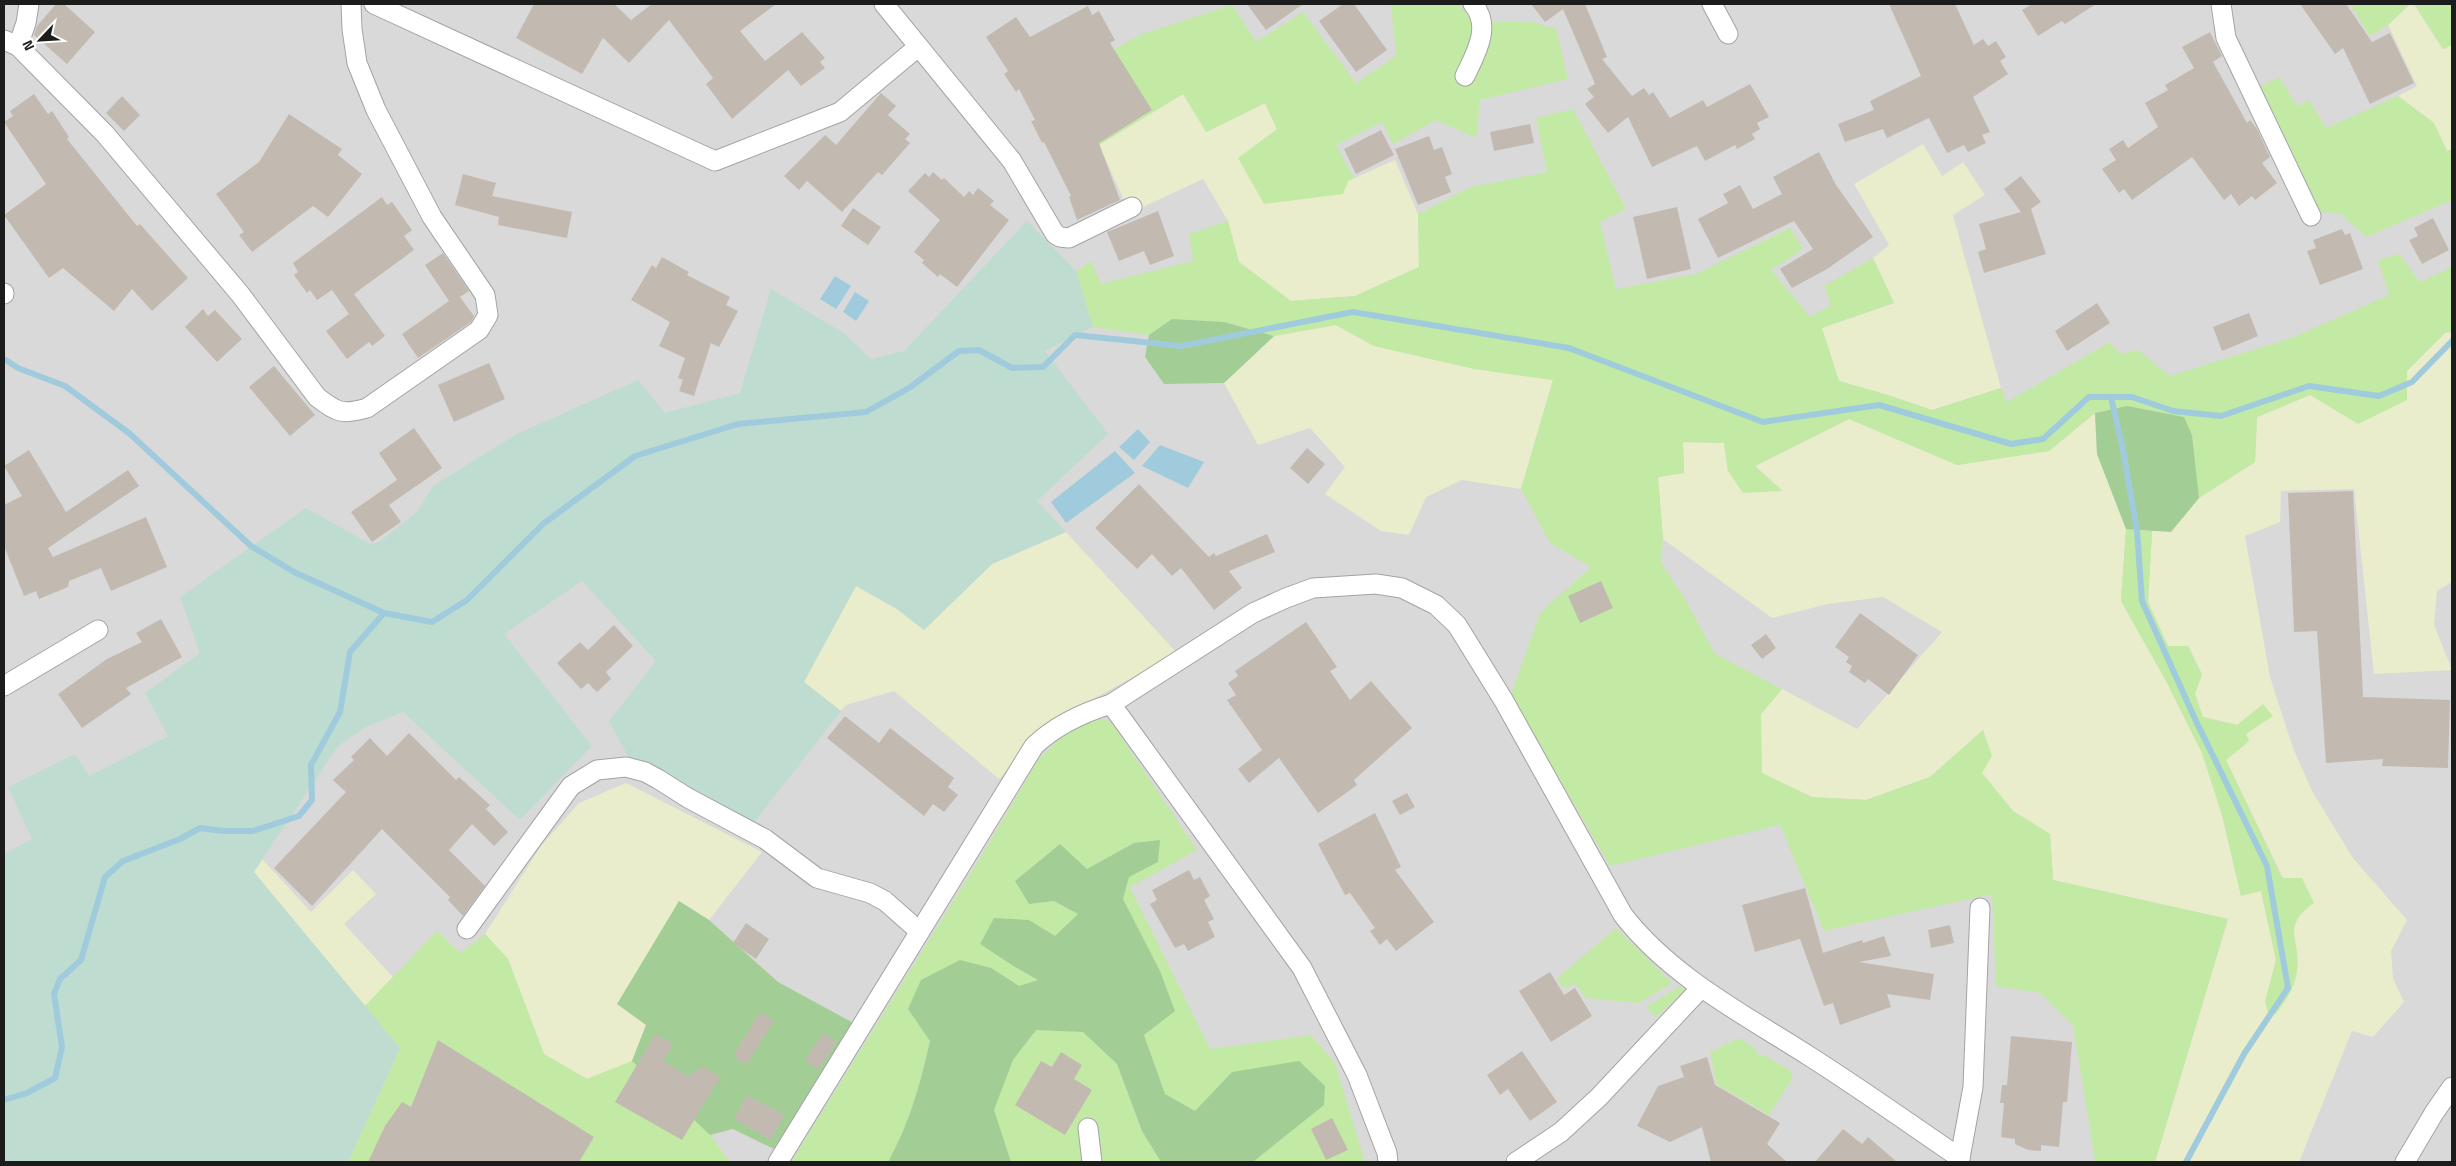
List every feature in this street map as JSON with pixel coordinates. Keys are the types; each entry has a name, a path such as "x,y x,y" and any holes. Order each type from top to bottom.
{"street":[{"path":"29,4 26,23 11,43 105,134 240,294 318,397 333,410 349,414 367,408 479,330 488,314 484,295 432,217 376,110 357,63 352,29 351,4"},
{"path":"374,4 715,161 840,112 918,47"},
{"path":"884,4 1012,161 1055,234 1060,237 1069,238 1132,207"},
{"path":"1465,76 1482,39 1481,21 1478,10 1473,4"},
{"path":"1712,4 1728,34"},
{"path":"2222,4 2226,38 2311,216"},
{"path":"778,1162 1034,746 1044,736 1085,712 1111,704 1253,613 1313,588 1376,584 1402,588 1436,605 1457,625 1504,701 1623,915 1636,931 1701,988 1838,1075 1960,1160 1973,1086 1980,908"},
{"path":"4,686 98,630"},
{"path":"1111,704 1302,968 1357,1075 1387,1153 1388,1162"},
{"path":"468,929 571,786 597,770 626,767 645,772 688,798 765,839 817,878 870,893 885,901 919,931"},
{"path":"1516,1162 1561,1132 1599,1097 1701,988"},
{"path":"2405,1162 2434,1113 2452,1088"},
{"path":"1088,1128 1092,1162"}],"shaded area":[{"path":"4,4 2452,4 2452,1162 4,1162"}],"green space":[{"path":"1391,4 1459,4 1472,21 1532,22 1556,29 1568,79 1480,100 1476,138 1436,120 1393,144 1382,122 1336,145 1354,178 1348,181 1343,194 1264,204 1238,158 1277,129 1265,103 1206,132 1183,94 1099,145 1065,76 1142,34 1232,5 1256,42 1303,12 1356,83 1396,56"},
{"path":"2350,4 2410,4 2388,25 2370,36"},
{"path":"2410,4 2414,4 2443,49 2452,45 2452,149 2447,151 2434,123 2398,96 2417,86 2388,25"},
{"path":"2414,4 2452,4 2452,45 2443,49"},
{"path":"2279,77 2297,106 2309,100 2326,128 2398,96 2434,123 2447,151 2452,149 2452,200 2366,237 2341,214 2319,211 2255,89"},
{"path":"1183,94 1207,132 1265,103 1277,129 1348,181 1395,160 1418,214 1419,267 1355,296 1291,301 1239,262 1228,221 1203,179 1130,213 1099,145"},
{"path":"1573,109 1626,209 1600,222 1616,289 1696,274 1790,228 1803,249 1771,270 1810,317 1831,305 1824,286 1873,258 1894,303 1822,328 1839,381 1932,410 2001,388 2007,402 2110,342 2120,354 2138,350 2170,376 2294,337 2389,295 2378,260 2399,254 2420,282 2452,267 2452,332 2445,333 2407,371 2407,400 2358,424 2310,395 2257,417 2255,462 2199,498 2192,435 2127,406 2095,413 2049,451 1957,465 1849,419 1755,466 1782,491 1743,493 1728,471 1724,443 1683,442 1684,473 1658,477 1663,539 1661,563 1685,599 1715,654 1782,689 1761,714 1762,773 1812,797 1866,800 1930,777 1983,730 1992,756 1982,773 2013,811 2050,834 2053,880 2228,919 2155,1162 2095,1161 2073,1025 2040,993 1996,986 1992,894 1824,931 1780,825 1610,866 1511,695 1540,613 1591,567 1550,543 1521,489 1553,380 1475,369 1374,346 1336,325 1274,336 1224,322 1172,319 1149,335 1093,327 1072,274 1091,261 1101,284 1193,261 1189,234 1228,221 1239,262 1291,301 1355,296 1419,267 1418,214 1471,187 1547,172 1536,118"},
{"path":"1923,144 1942,176 1963,162 1985,195 1953,215 2001,388 1932,410 1839,381 1821,328 1894,303 1873,258 1889,245 1854,184"},
{"path":"1027,221 1076,271 1093,327 1045,351 1108,434 1037,501 1066,532 992,564 924,630 897,609 856,586 804,682 841,711 752,825 629,758 609,721 656,661 582,581 504,634 592,746 520,820 403,712 366,727 338,746 254,872 400,1048 348,1162 4,1162 4,854 32,839 8,787 75,754 89,776 168,736 145,693 200,653 180,597 306,508 370,544 379,542 417,512 433,486 517,434 638,380 665,413 740,393 771,289 845,334 871,359 904,351"},
{"path":"1172,319 1224,322 1274,336 1224,383 1164,384 1145,357 1149,335"},
{"path":"1336,325 1374,346 1475,369 1553,380 1521,489 1462,480 1426,497 1409,535 1381,531 1325,494 1345,467 1310,428 1258,445 1224,383 1274,336"},
{"path":"2452,332 2452,582 2437,591 2434,625 2452,670 2374,674 2354,489 2281,491 2280,522 2245,536 2270,677 2293,748 2312,791 2353,858 2407,920 2391,951 2393,979 2404,1002 2373,1037 2352,1031 2299,1162 2155,1162 2228,919 2053,880 2050,834 2013,811 1982,773 1983,730 1930,777 1866,800 1812,797 1761,773 1761,714 1782,689 1857,729 1942,632 1883,597 1828,604 1772,618 1663,539 1658,477 1684,473 1683,442 1724,443 1728,471 1782,490 1755,466 1849,419 1957,465 2049,451 2095,413 2097,454 2126,529 2121,601 2166,681 2202,753 2222,815 2241,895 2261,890 2276,960 2265,1002 2298,968 2293,930 2300,913 2226,760 2249,741 2237,725 2203,717 2195,694 2202,674 2188,646 2168,646 2148,602 2152,531 2171,531 2199,498 2255,462 2257,417 2310,395 2407,371 2445,333"},
{"path":"2127,406 2184,417 2192,435 2199,498 2171,532 2126,529 2097,454 2095,413"},
{"path":"2126,529 2152,531 2148,602 2168,646 2188,646 2202,675 2195,694 2203,717 2237,725 2263,704 2273,716 2246,734 2249,741 2226,760 2282,878 2302,878 2314,903 2304,911 2295,926 2297,958 2295,981 2290,993 2276,1014 2268,1012 2265,1002 2276,960 2261,891 2241,896 2222,815 2202,753 2166,681 2121,601"},
{"path":"1066,532 1177,653 1053,721 999,779 894,691 846,705 841,711 803,682 856,586 897,609 924,630 992,564"},
{"path":"1097,717 1111,722 1197,850 1130,887 1210,1049 1311,1035 1335,1063 1365,1162 1253,1162 1324,1104 1232,1072 1195,1112 1165,1094 1144,1035 1175,1011 1160,971 1123,899 1129,877 1158,862 1160,840 1134,843 1087,869 1060,844 1015,881 1029,904 1054,901 1078,914 1055,936 1029,920 1014,967 1039,980 1019,986 991,968 908,1009 930,1040 914,1103 888,1162 791,1162 985,850 1038,760 1066,732"},
{"path":"626,783 762,852 709,920 679,901 646,1025 632,1061 587,1079 544,1054 508,959 485,934 541,846 579,803"},
{"path":"1160,840 1158,862 1129,877 1123,899 1160,971 1175,1011 1144,1035 1165,1094 1195,1111 1232,1072 1299,1061 1325,1086 1324,1105 1253,1162 1161,1162 1142,1131 1117,1064 1083,1032 1036,1030 1013,1060 994,1110 1011,1162 888,1162 914,1103 930,1041 908,1009 921,980 960,960 991,968 1019,986 1038,980 980,944 994,918 1029,920 1055,936 1078,914 1054,901 1029,904 1015,881 1060,844 1087,869 1134,843"},
{"path":"262,859 311,912 353,870 376,894 344,924 393,977 365,1006 253,872"},
{"path":"679,901 709,920 778,982 857,1025 776,1150 733,1129 710,1135 632,1061 646,1025 617,1004"},
{"path":"1616,928 1672,983 1639,1003 1586,998 1575,983 1565,989 1556,979"},
{"path":"437,931 460,953 485,934 508,959 544,1054 587,1079 632,1061 710,1135 730,1162 348,1162 400,1048 365,1006"},
{"path":"1680,986 1686,990 1656,1017 1646,1007"},
{"path":"1036,1030 1083,1032 1117,1064 1142,1131 1161,1162 1011,1162 994,1110 1013,1060"},
{"path":"1739,1038 1756,1049 1757,1055 1764,1055 1791,1071 1792,1079 1769,1115 1716,1084 1710,1052"}],"water":[{"path":"835,276 851,286 836,309 820,299"},
{"path":"855,292 869,301 856,321 843,312"},
{"path":"1138,429 1150,442 1134,460 1119,447"},
{"path":"1160,445 1204,462 1188,488 1142,466"},
{"path":"1115,451 1135,473 1066,523 1051,502"}],"building":[{"path":"56,4 64,4 95,32 67,64 34,35 37,26"},
{"path":"534,4 614,4 631,20 652,4 776,4 740,31 765,61 802,32 825,58 820,62 825,68 801,86 788,70 732,119 706,84 713,78 669,20 629,63 603,38 582,74 516,38"},
{"path":"1247,4 1303,4 1266,30"},
{"path":"1343,4 1354,4 1387,50 1356,72 1319,21"},
{"path":"1531,4 1585,4 1607,57 1602,59 1632,96 1644,88 1649,95 1653,92 1670,118 1703,100 1707,107 1750,84 1769,117 1757,123 1760,129 1752,134 1755,139 1737,149 1735,145 1705,161 1697,146 1652,167 1628,117 1608,133 1585,104 1594,97 1587,89 1595,84 1563,9 1545,22"},
{"path":"1889,4 1955,4 1974,45 1983,39 1988,46 1996,41 2006,57 2000,61 2008,74 1973,97 1990,132 1982,135 1986,143 1968,152 1964,145 1947,153 1929,118 1887,138 1883,129 1845,142 1838,124 1874,110 1870,101 1921,76"},
{"path":"2032,4 2096,4 2065,24 2062,21 2038,36 2022,10"},
{"path":"2300,4 2346,4 2372,42 2390,33 2414,83 2370,104 2343,48 2335,54"},
{"path":"1088,6 1092,15 1099,11 1115,40 1110,43 1152,110 1099,143 1120,200 1077,220 1069,197 1071,196 1044,142 1042,143 1031,121 1035,120 1019,89 1016,92 1004,74 1008,71 986,37 1016,17 1030,37"},
{"path":"2210,32 2222,56 2213,62 2247,123 2250,120 2257,129 2270,157 2262,163 2277,183 2255,200 2252,196 2239,206 2231,194 2224,200 2192,157 2132,200 2124,189 2119,193 2102,169 2116,160 2109,149 2123,140 2128,148 2158,127 2145,103 2168,90 2165,85 2194,68 2182,47"},
{"path":"881,93 896,106 888,115 910,134 905,139 910,143 882,175 878,172 842,212 807,181 799,190 784,176 825,135 836,145"},
{"path":"34,94 48,114 52,111 69,137 67,139 137,226 140,224 188,278 152,311 132,289 114,311 63,268 49,278 4,215 46,184 4,122 13,116 10,111"},
{"path":"122,96 140,115 124,131 106,113"},
{"path":"289,114 342,149 338,155 362,174 328,217 313,206 252,252 239,235 244,232 216,194 259,162"},
{"path":"1530,124 1534,143 1494,151 1490,132"},
{"path":"1381,130 1394,155 1356,174 1344,149"},
{"path":"1429,136 1434,150 1442,147 1452,174 1445,177 1451,192 1418,205 1395,149"},
{"path":"1819,152 1836,185 1873,237 1827,269 1792,288 1780,269 1813,249 1794,221 1718,258 1698,219 1728,203 1723,194 1740,185 1753,209 1782,194 1773,177"},
{"path":"933,172 942,180 944,178 964,197 969,191 973,195 978,188 994,201 990,205 1009,220 957,287 940,274 938,277 922,263 924,260 914,252 940,220 908,191 925,173 929,177"},
{"path":"463,174 496,183 492,196 572,212 567,238 498,225 499,217 455,205"},
{"path":"2021,176 2041,202 2031,209 2046,254 1984,273 1978,252 1986,249 1979,224 2021,212 2004,189"},
{"path":"382,197 387,205 392,202 412,230 404,236 414,250 354,294 385,336 372,346 369,342 347,359 326,331 349,314 332,290 317,300 310,290 307,293 294,275 298,272 293,263"},
{"path":"1677,207 1691,269 1647,279 1633,217"},
{"path":"853,208 881,227 868,245 841,226"},
{"path":"1158,211 1174,256 1150,265 1144,251 1119,261 1107,232"},
{"path":"2433,218 2449,250 2422,264 2409,240 2418,236 2414,228"},
{"path":"2342,229 2345,235 2350,233 2363,269 2320,285 2307,251 2316,248 2313,240"},
{"path":"443,253 469,291 460,297 474,316 471,322 418,358 402,334 449,301 425,265"},
{"path":"662,257 689,272 687,275 730,297 726,305 738,311 719,347 711,343 694,396 679,391 683,380 678,378 685,358 659,346 670,322 631,300 652,265 656,268"},
{"path":"2097,303 2110,323 2067,351 2055,331"},
{"path":"203,309 208,316 215,310 242,339 217,362 185,327"},
{"path":"2249,313 2258,336 2222,351 2213,327"},
{"path":"489,363 505,399 454,422 438,385"},
{"path":"274,366 315,415 290,436 249,387"},
{"path":"414,428 442,468 389,505 401,522 372,542 351,512 397,480 379,453"},
{"path":"1307,448 1325,464 1308,484 1290,468"},
{"path":"29,450 66,512 128,470 139,486 48,548 53,557 146,517 167,567 111,591 101,568 69,581 68,587 39,599 36,591 24,596 4,546 4,505 22,496 4,466"},
{"path":"1139,484 1209,557 1214,553 1216,556 1267,534 1275,552 1229,571 1242,588 1214,610 1181,568 1172,576 1152,554 1137,569 1095,528"},
{"path":"2353,491 2363,697 2450,700 2448,768 2382,766 2383,759 2326,763 2317,631 2294,632 2288,493"},
{"path":"1601,581 1613,608 1580,623 1568,596"},
{"path":"1860,613 1918,655 1889,695 1868,679 1865,683 1849,672 1852,666 1846,662 1849,657 1835,647"},
{"path":"161,619 182,657 126,688 131,694 82,728 58,694 107,659 142,642 136,633"},
{"path":"1306,622 1337,667 1330,671 1350,700 1371,681 1412,728 1354,780 1357,785 1318,813 1279,758 1249,783 1238,769 1262,750 1227,700 1236,695 1228,683 1238,676 1235,671"},
{"path":"614,625 633,646 606,672 611,679 597,692 588,683 581,689 557,663 580,642 588,650"},
{"path":"1766,634 1776,648 1762,659 1751,645"},
{"path":"845,716 879,743 890,728 954,778 948,787 958,795 944,812 933,804 924,816 827,738"},
{"path":"409,733 456,780 459,777 490,805 486,809 508,832 494,846 472,824 449,850 485,886 463,916 448,900 450,897 382,829 312,906 274,868 346,792 333,780 354,760 351,757 370,738 387,756"},
{"path":"1407,793 1415,807 1400,815 1392,801"},
{"path":"1375,813 1401,867 1395,870 1434,922 1396,951 1387,939 1380,945 1370,931 1375,928 1350,893 1345,895 1318,844"},
{"path":"1189,870 1194,880 1200,877 1210,896 1204,900 1214,919 1208,922 1215,937 1188,951 1184,944 1175,948 1150,904 1157,900 1152,890"},
{"path":"1805,888 1823,953 1862,940 1863,943 1884,936 1891,956 1859,962 1934,974 1930,1000 1887,994 1891,1007 1840,1025 1833,1003 1824,1006 1800,939 1755,952 1742,905"},
{"path":"746,923 769,939 756,959 733,943"},
{"path":"1950,925 1954,943 1931,948 1928,930"},
{"path":"1550,972 1564,995 1575,988 1592,1016 1551,1042 1519,991"},
{"path":"760,1012 774,1021 746,1065 733,1056"},
{"path":"823,1033 837,1042 818,1070 805,1060"},
{"path":"655,1034 673,1044 663,1061 688,1076 703,1066 720,1077 682,1140 615,1102"},
{"path":"2011,1036 2072,1042 2067,1102 2063,1102 2059,1147 2041,1145 2041,1151 2028,1150 2015,1144 2015,1139 2001,1137 2004,1103 2000,1103 2002,1085 2007,1085"},
{"path":"438,1040 594,1137 579,1162 368,1162 385,1126 402,1102 411,1107"},
{"path":"1522,1051 1557,1102 1530,1121 1508,1089 1500,1095 1487,1075"},
{"path":"1061,1052 1082,1065 1074,1079 1092,1090 1065,1135 1015,1105 1041,1061 1052,1067"},
{"path":"1707,1057 1715,1085 1780,1123 1767,1144 1787,1162 1711,1162 1702,1127 1670,1142 1637,1126 1658,1086 1684,1077 1680,1066"},
{"path":"747,1095 784,1115 771,1140 734,1119"},
{"path":"1332,1118 1348,1150 1326,1160 1311,1129"},
{"path":"1843,1129 1862,1144 1868,1137 1897,1162 1815,1162"}],"waterway":[{"path":"4,359 18,368 65,386 129,433 251,546 294,572 384,613 432,622 467,600 543,524 635,456 738,424 866,412 909,388 959,351 979,350 1012,368 1043,367 1075,335 1181,346 1353,312 1569,348 1763,422 1879,405 2011,444 2043,439 2089,397 2132,397 2173,411 2221,416 2309,386 2379,396 2412,382 2452,341"},
{"path":"2111,397 2123,450 2137,530 2142,601 2195,719 2267,866 2288,988 2244,1054 2186,1162"},
{"path":"4,1100 27,1093 55,1078 62,1047 54,994 60,979 81,960 105,877 123,861 180,839 200,828 223,831 253,831 299,816 312,800 311,765 340,712 350,652 384,613"}]}
